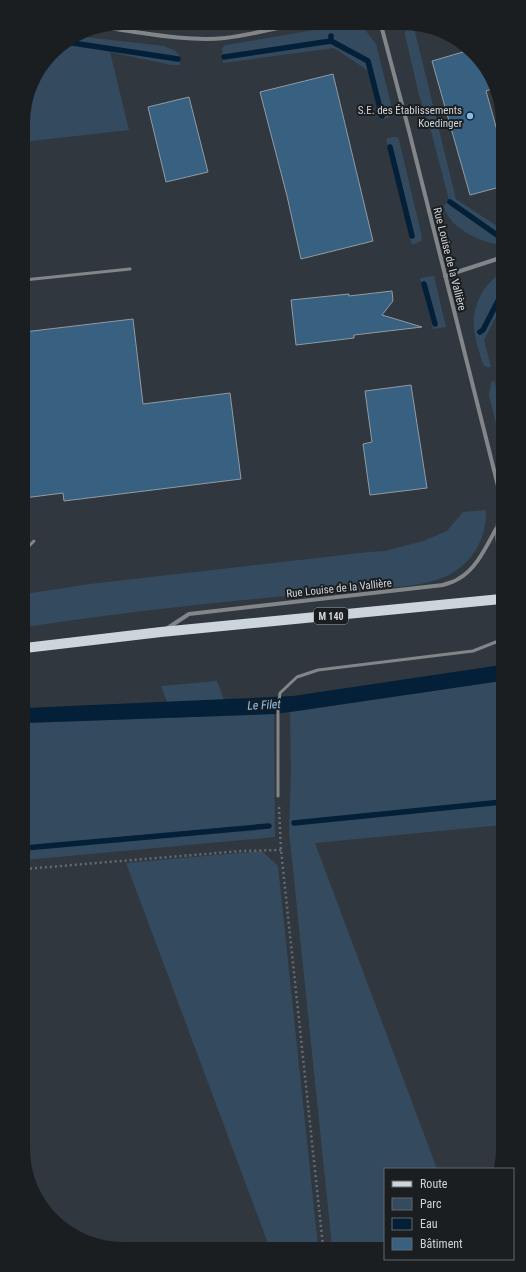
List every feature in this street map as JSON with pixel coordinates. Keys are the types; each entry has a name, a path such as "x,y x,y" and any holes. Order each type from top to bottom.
{"main road":[{"name":"M 140","path":"30,647 161,632 496,599"}],"street":[{"path":"123,30 166,36 210,38 224,38 266,30"},
{"name":"Rue Louise de la Vallière","path":"382,30 496,478"},
{"path":"445,276 496,259"},
{"name":"Rue Louise de la Vallière","path":"161,632 189,614 443,585 459,579 471,569 479,559 496,529"}],"lane":[{"path":"30,279 130,269"},
{"path":"30,545 34,541"},
{"path":"278,796 278,708 280,693 296,677 318,670 473,651 496,642"}],"path":[{"path":"278,796 281,850 323,1242"},
{"path":"30,868 241,851 281,850"}],"green space":[{"path":"314,30 364,30 376,44 393,112 388,118 381,120 370,72 334,48 223,63 222,48 226,45"},
{"path":"406,30 415,31 456,199 496,225 496,244 483,241 466,232 458,227 447,214 444,206 449,200 431,131 419,95 405,35"},
{"path":"87,37 164,46 179,54 180,65 171,65 110,52 129,130 30,141 30,117 33,99 37,88 49,66 66,49"},
{"path":"397,137 399,140 422,237 421,241 412,245 386,139"},
{"path":"434,276 446,327 433,329 420,278"},
{"path":"496,277 496,317 484,340 491,367 487,367 483,363 476,341 474,320 480,297 488,284"},
{"path":"494,380 496,387 496,423 489,395 491,383"},
{"path":"486,510 484,530 477,549 456,571 430,582 401,587 286,596 188,606 30,626 30,593 90,584 385,551 423,541 447,531 463,512"},
{"path":"217,681 224,700 167,702 161,686"},
{"path":"496,682 496,826 315,843 437,1168 384,1168 384,1242 332,1242 289,831 291,772 290,712"},
{"path":"274,714 275,837 30,860 30,723"},
{"path":"262,851 278,866 318,1242 268,1242 126,863"}],"water":[{"name":"Le Filet","path":"496,666 496,682 274,714 30,723 30,708 293,696"}],"building":[{"name":"S.E. des Établissements Koedinger","path":"463,52 477,66 484,77 490,90 486,91 496,127 496,188 470,195 432,61"},
{"path":"333,74 373,241 301,259 287,196 260,92"},
{"path":"189,97 208,172 166,182 148,107"},
{"path":"392,291 393,301 382,315 422,327 354,335 354,338 296,345 291,300"},
{"path":"133,319 143,404 230,393 241,479 64,501 63,493 30,497 30,331"},
{"path":"411,385 427,488 370,495 363,444 372,442 365,391"}],"waterway":[{"path":"224,57 331,41 331,36"},
{"path":"331,41 368,61 382,116"},
{"path":"75,43 178,59"},
{"path":"390,147 412,236"},
{"path":"450,202 496,234"},
{"path":"424,284 435,324"},
{"path":"480,332 483,330 496,305"},
{"path":"294,823 496,803"},
{"path":"30,848 269,826"}],"place":[{"name":"S.E. des Établissements Koedinger","path":"470,116"}]}
